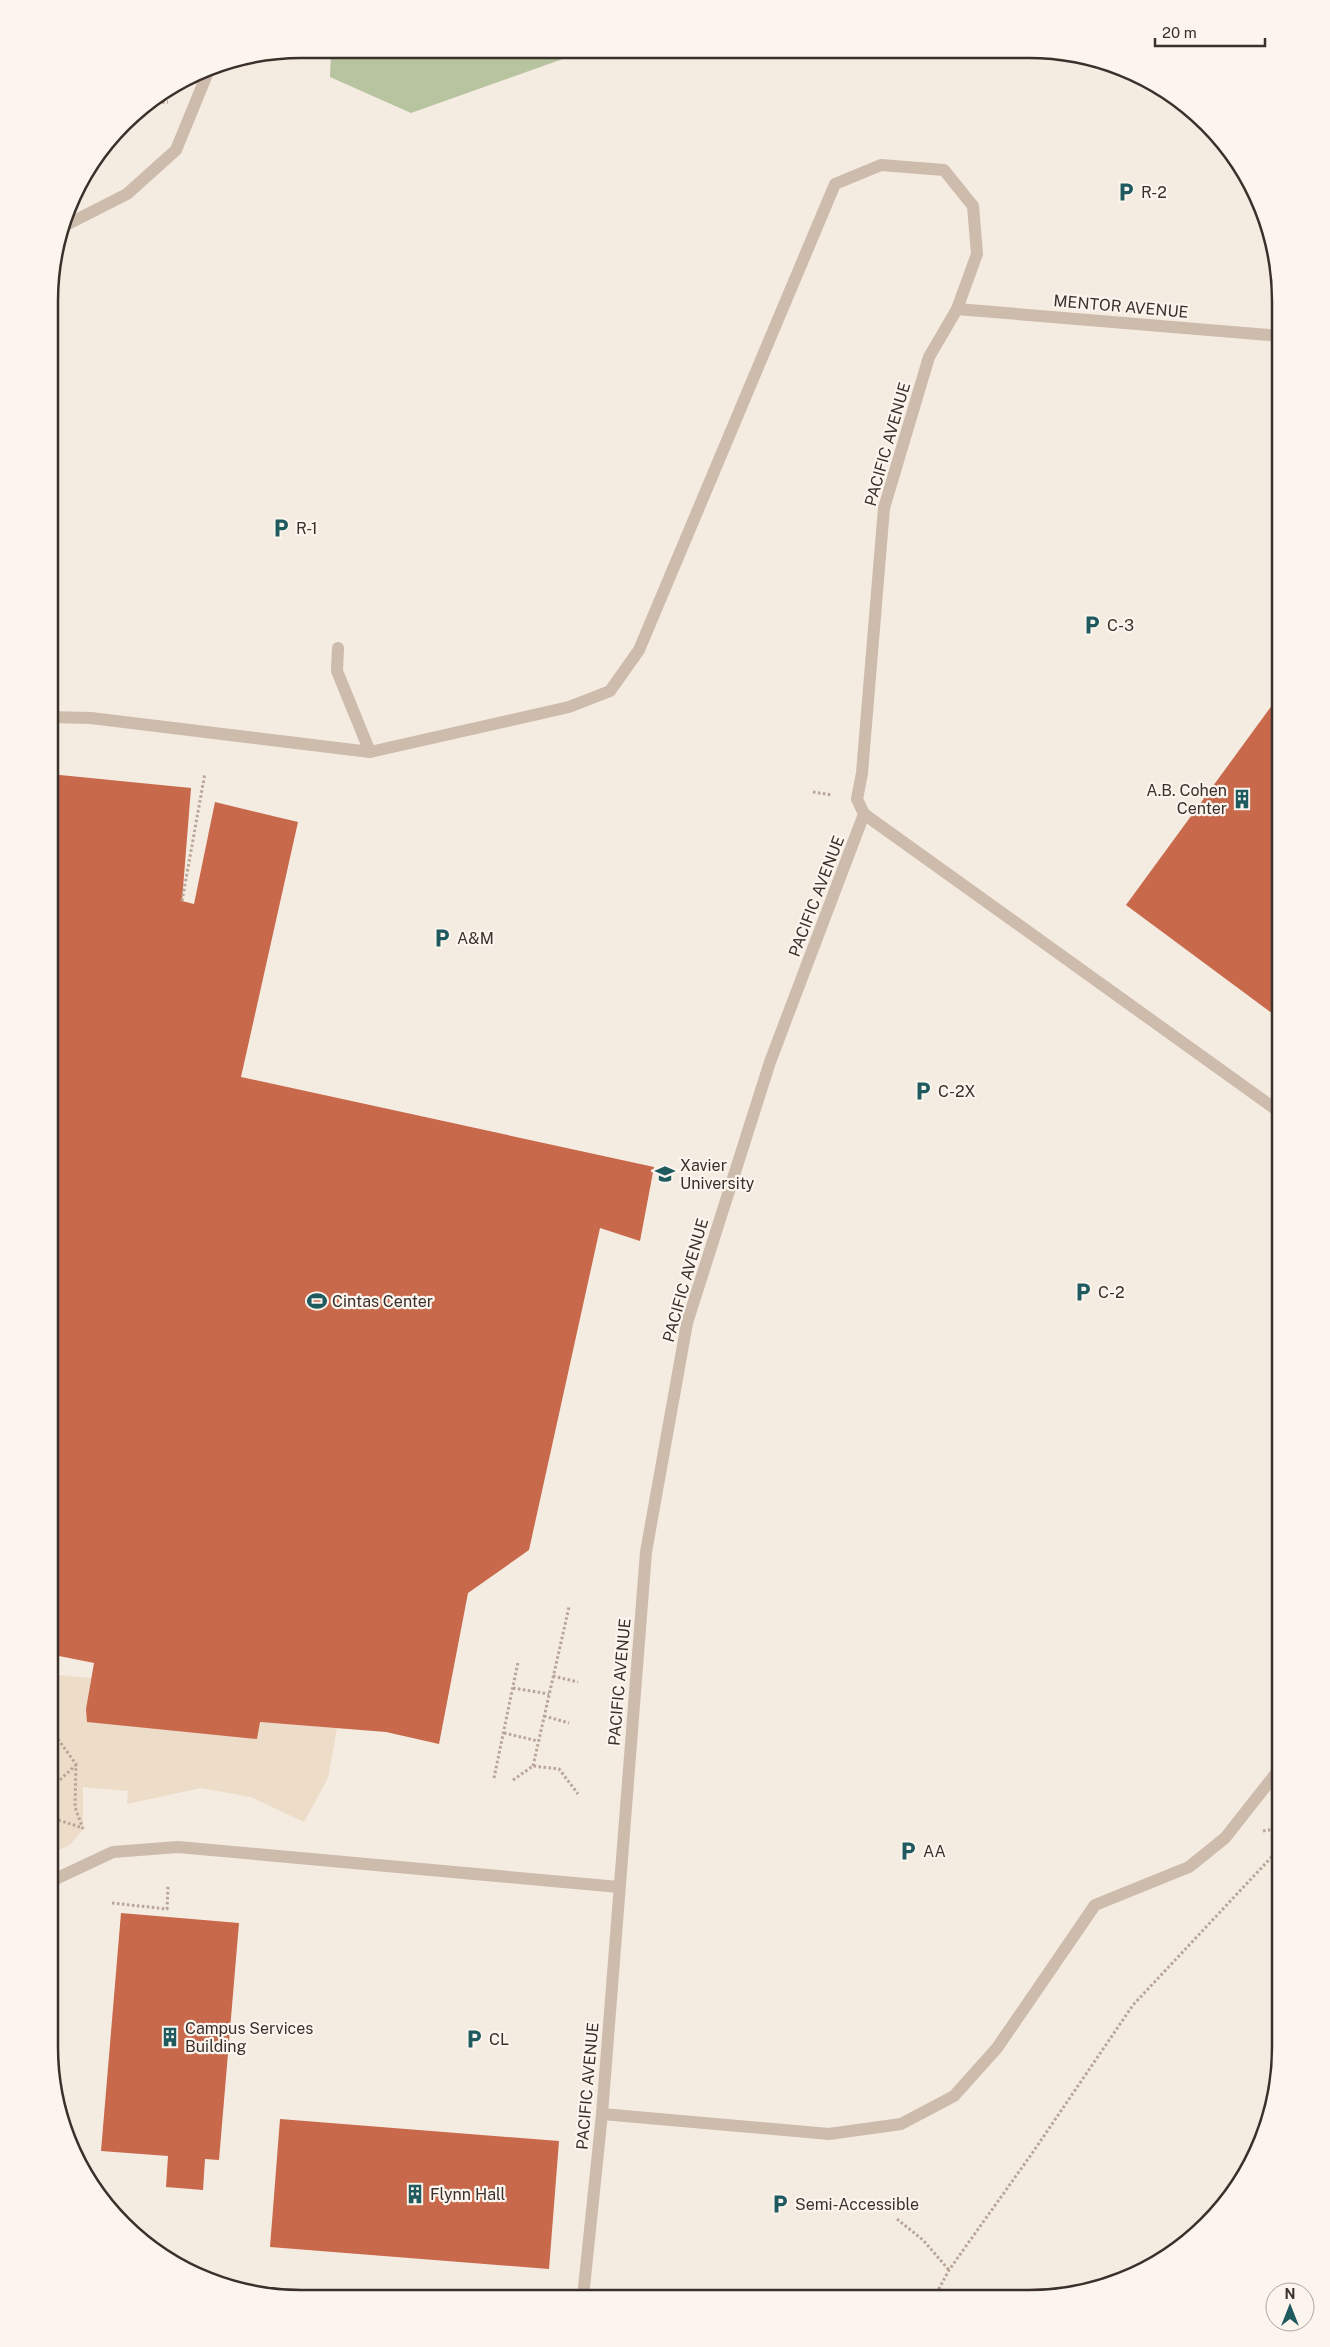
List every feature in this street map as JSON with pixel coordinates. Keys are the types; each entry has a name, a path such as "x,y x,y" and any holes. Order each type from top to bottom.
{"street":[{"path":"70,223 127,194 176,150 206,77"},
{"name":"PACIFIC AVENUE","path":"57,717 91,718 370,752 570,707 610,690 639,650 835,184 881,166 944,170 973,206 977,254 957,309 929,357 884,508 862,773 857,799 864,814 770,1062 686,1323 646,1552 602,2114 584,2290"},
{"name":"MENTOR AVENUE","path":"957,309 1272,335"},
{"path":"338,648 337,671 370,752"},
{"path":"864,814 1272,1107"},
{"path":"602,2114 829,2134 901,2124 954,2096 997,2048 1095,1905 1189,1867 1225,1838 1272,1779"},
{"path":"57,1878 113,1852 178,1847 620,1887"}],"path":[{"path":"182,901 205,773"},
{"path":"533,1766 548,1694 570,1607"},
{"path":"494,1778 518,1662"},
{"path":"553,1676 578,1682"},
{"path":"513,1688 548,1694"},
{"path":"544,1716 569,1723"},
{"path":"504,1733 538,1741"},
{"path":"57,1738 76,1764 76,1807 83,1829 57,1820"},
{"path":"57,1782 76,1764"},
{"path":"513,1780 533,1766 559,1769 578,1794"},
{"path":"938,2290 949,2270 1034,2152 1133,2005 1272,1857"},
{"path":"112,1902 167,1909 168,1886"},
{"path":"897,2218 923,2240 949,2270"}],"green space":[{"path":"331,58 566,58 411,113 330,77"}],"shaded area":[{"path":"57,1675 91,1678 87,1709 337,1728 328,1778 304,1822 251,1797 201,1788 127,1804 128,1791 83,1787 83,1829 70,1845 57,1851"}],"building":[{"name":"A.B. Cohen Center","path":"1272,705 1272,1013 1126,905"},
{"name":"Cintas Center","path":"57,775 191,788 182,901 194,904 215,802 298,822 241,1077 654,1167 640,1241 600,1228 529,1550 468,1593 439,1744 386,1732 260,1722 257,1739 87,1722 86,1709 94,1663 57,1656"},
{"name":"Campus Services Building","path":"121,1913 239,1923 219,2160 205,2159 203,2190 166,2187 168,2156 101,2151"},
{"name":"Flynn Hall","path":"280,2119 559,2141 549,2269 270,2247"}],"place":[{"name":"R-2","path":"1126,192"},
{"name":"R-1","path":"281,528"},
{"name":"C-3","path":"1092,625"},
{"name":"A.B. Cohen Center","path":"1242,799"},
{"name":"A&M","path":"442,938"},
{"name":"C-2X","path":"923,1091"},
{"name":"Xavier University","path":"665,1174"},
{"name":"C-2","path":"1083,1292"},
{"name":"Cintas Center","path":"317,1301"},
{"name":"AA","path":"908,1851"},
{"name":"Campus Services Building","path":"170,2037"},
{"name":"CL","path":"474,2039"},
{"name":"Flynn Hall","path":"415,2194"},
{"name":"Semi-Accessible","path":"780,2204"}]}
